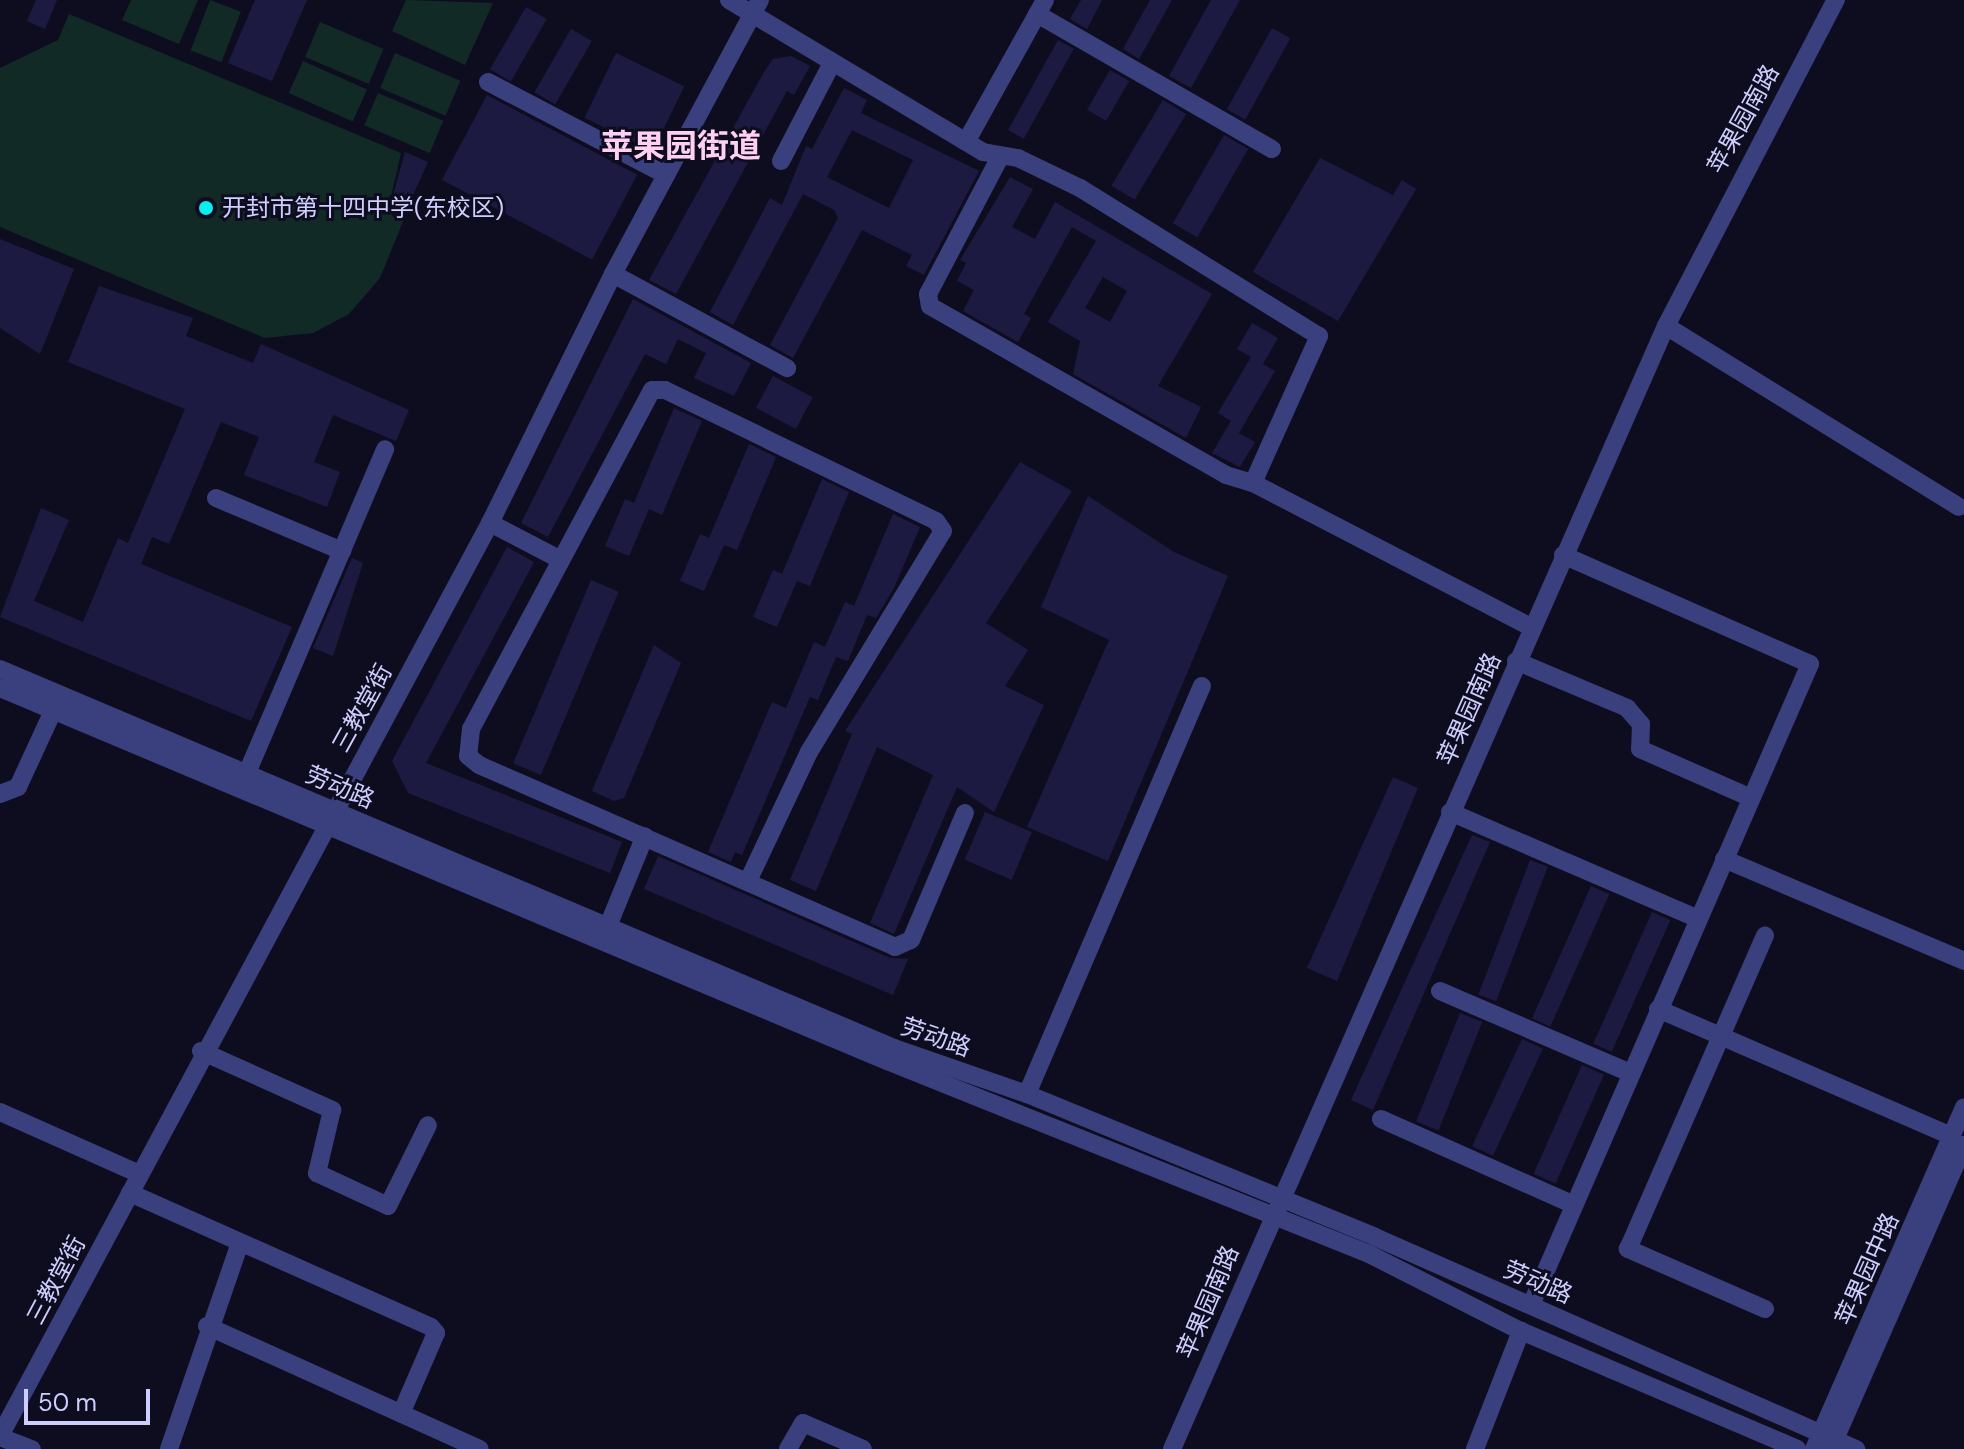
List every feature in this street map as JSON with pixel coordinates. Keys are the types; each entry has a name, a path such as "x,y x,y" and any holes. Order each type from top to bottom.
{"street":[{"path":"729,0 756,8 832,63 966,142 1000,157 1018,158 1080,188 1319,336 1253,483"},
{"name":"苹果园南路","path":"1172,1449 1275,1206 1666,326 1836,0"},
{"path":"966,142 1041,7 1272,149"},
{"name":"三教堂街","path":"0,1436 130,1193 201,1051 490,523 613,274 756,8"},
{"path":"781,161 832,63"},
{"path":"488,82 666,175"},
{"path":"1000,157 928,294 930,306 1226,475 1253,483 1531,627"},
{"path":"613,274 787,368"},
{"path":"1666,326 1959,507"},
{"path":"748,881 809,752 943,531 922,514 665,390 652,390 471,729 468,756 645,836 748,881 902,947 965,813"},
{"path":"247,773 385,449"},
{"path":"216,498 342,551"},
{"path":"490,523 561,560"},
{"path":"1531,1305 1572,1204 1810,664 1563,555"},
{"path":"1516,661 1627,708 1641,724 1640,749 1751,798"},
{"name":"劳动路","path":"0,669 247,773 330,818 1275,1206 1531,1305 1856,1449"},
{"path":"1027,1094 1202,686"},
{"name":"劳动路","path":"0,688 608,926 894,1048 1027,1094 1275,1206 1521,1331 1797,1449"},
{"path":"0,794 18,787 53,711"},
{"path":"1450,812 1698,919"},
{"path":"608,926 645,836"},
{"path":"1724,859 1964,961"},
{"path":"1765,936 1628,1249 1765,1309"},
{"path":"1440,991 1630,1073"},
{"path":"1658,1009 1958,1140"},
{"path":"201,1051 332,1110 317,1173 388,1206 428,1125"},
{"name":"苹果园中路","path":"1814,1449 1829,1439 1948,1185 1964,1108"},
{"path":"0,1112 139,1174"},
{"path":"1381,1119 1572,1204"},
{"path":"130,1193 431,1327 436,1333 401,1414"},
{"path":"169,1449 207,1326 240,1243"},
{"path":"207,1326 479,1449"},
{"path":"1475,1449 1521,1331"},
{"path":"788,1449 803,1423 863,1449"},
{"path":"0,1436 32,1449"}],"green space":[{"path":"131,0 198,0 179,44 122,20"},
{"path":"210,0 241,12 221,62 191,50"},
{"path":"406,0 493,3 465,65 392,31"},
{"name":"开封市第十四中学(东校区)","path":"69,14 401,153 390,201 408,209 380,278 349,314 313,333 265,338 0,227 0,68 58,40"},
{"path":"320,22 384,49 369,84 305,57"},
{"path":"395,53 460,81 446,116 380,88"},
{"path":"303,61 367,89 353,121 289,93"},
{"path":"378,93 443,121 430,153 364,125"}],"building":[{"path":"36,0 57,0 45,29 27,21"},
{"path":"255,0 307,0 272,81 228,63"},
{"path":"1081,0 1102,0 1087,29 1070,19"},
{"path":"1150,0 1172,0 1139,59 1123,49"},
{"path":"1211,0 1240,0 1191,88 1169,76"},
{"path":"526,7 547,19 511,81 490,69"},
{"path":"1272,28 1290,38 1245,120 1227,109"},
{"path":"571,29 592,41 555,104 534,92"},
{"path":"1058,40 1074,49 1024,139 1008,130"},
{"path":"616,53 684,86 653,151 584,118"},
{"path":"791,56 810,66 794,95 787,91 676,294 649,280 764,72 773,59"},
{"path":"1110,70 1129,81 1106,121 1087,110"},
{"path":"844,88 867,100 861,113 979,171 924,275 906,266 912,255 862,230 793,358 770,345 838,218 834,210 803,194 733,325 710,312 770,198 782,205 806,146 812,149","holes":["852,130 913,160 889,208 827,177"]},
{"path":"487,95 637,175 592,260 442,180"},
{"path":"1163,100 1186,114 1135,200 1111,186"},
{"path":"1224,135 1248,149 1197,237 1173,223"},
{"path":"405,152 428,162 408,206 392,199"},
{"path":"1320,158 1393,195 1402,180 1416,189 1338,321 1253,272"},
{"path":"1010,177 1033,189 1012,227 1035,239 1055,202 1212,294 1158,386 1201,407 1186,438 1073,374 1080,341 1048,322 1096,241 1072,227 1024,314 1031,318 1018,342 963,311 974,290 957,281 966,263 960,260","holes":["1103,277 1127,291 1110,322 1085,308"]},
{"path":"0,239 74,269 40,354 0,328"},
{"path":"99,286 193,318 186,336 253,363 261,344 409,410 396,441 333,415 314,462 340,472 327,507 244,475 259,437 221,422 169,544 152,537 141,564 292,627 251,721 0,617 41,508 69,520 34,601 83,622 118,538 128,543 185,409 68,362"},
{"path":"633,299 751,363 734,396 694,378 706,353 678,339 666,364 645,354 548,537 521,523"},
{"path":"1252,323 1278,338 1263,364 1275,371 1239,433 1255,442 1240,467 1212,453 1231,421 1218,413 1251,357 1237,349"},
{"path":"773,376 813,397 796,429 756,408"},
{"path":"674,408 702,421 662,515 649,509 629,556 605,546 625,499 634,503"},
{"path":"749,444 776,457 737,550 724,545 704,591 680,581 700,534 709,538"},
{"path":"1020,462 1072,491 986,623 1028,650 1005,686 1044,705 994,812 957,787 894,934 870,923 933,775 877,747 816,891 790,880 852,734 845,731"},
{"path":"822,479 849,492 810,586 797,581 777,627 753,617 773,570 782,574"},
{"path":"1088,496 1174,552 1228,576 1108,861 1027,827 1109,640 1041,607"},
{"path":"893,514 920,527 894,588 876,618 867,615 848,661 836,657 818,700 810,697 742,855 735,852 731,862 708,852 772,702 786,708 814,642 825,647 845,602 854,606"},
{"path":"507,547 534,562 426,763 622,842 610,873 408,793 392,761"},
{"path":"352,558 363,563 333,656 313,648"},
{"path":"591,580 619,592 541,775 513,763"},
{"path":"654,645 681,663 624,798 614,801 592,791"},
{"path":"1393,777 1418,788 1337,981 1307,968"},
{"path":"985,812 1032,832 1012,880 965,860"},
{"path":"1472,835 1490,842 1373,1110 1351,1100"},
{"path":"658,856 890,958 908,959 893,995 644,889"},
{"path":"1530,860 1548,867 1496,1001 1478,994"},
{"path":"1591,886 1609,894 1550,1027 1532,1018"},
{"path":"1652,912 1670,920 1612,1052 1593,1044"},
{"path":"1460,1013 1482,1022 1438,1130 1416,1121"},
{"path":"1522,1039 1543,1049 1493,1156 1472,1146"},
{"path":"1582,1065 1604,1075 1556,1183 1534,1174"}],"place":[{"name":"开封市第十四中学(东校区)","path":"206,208"}],"district":[{"name":"苹果园街道","path":"681,146"}]}
